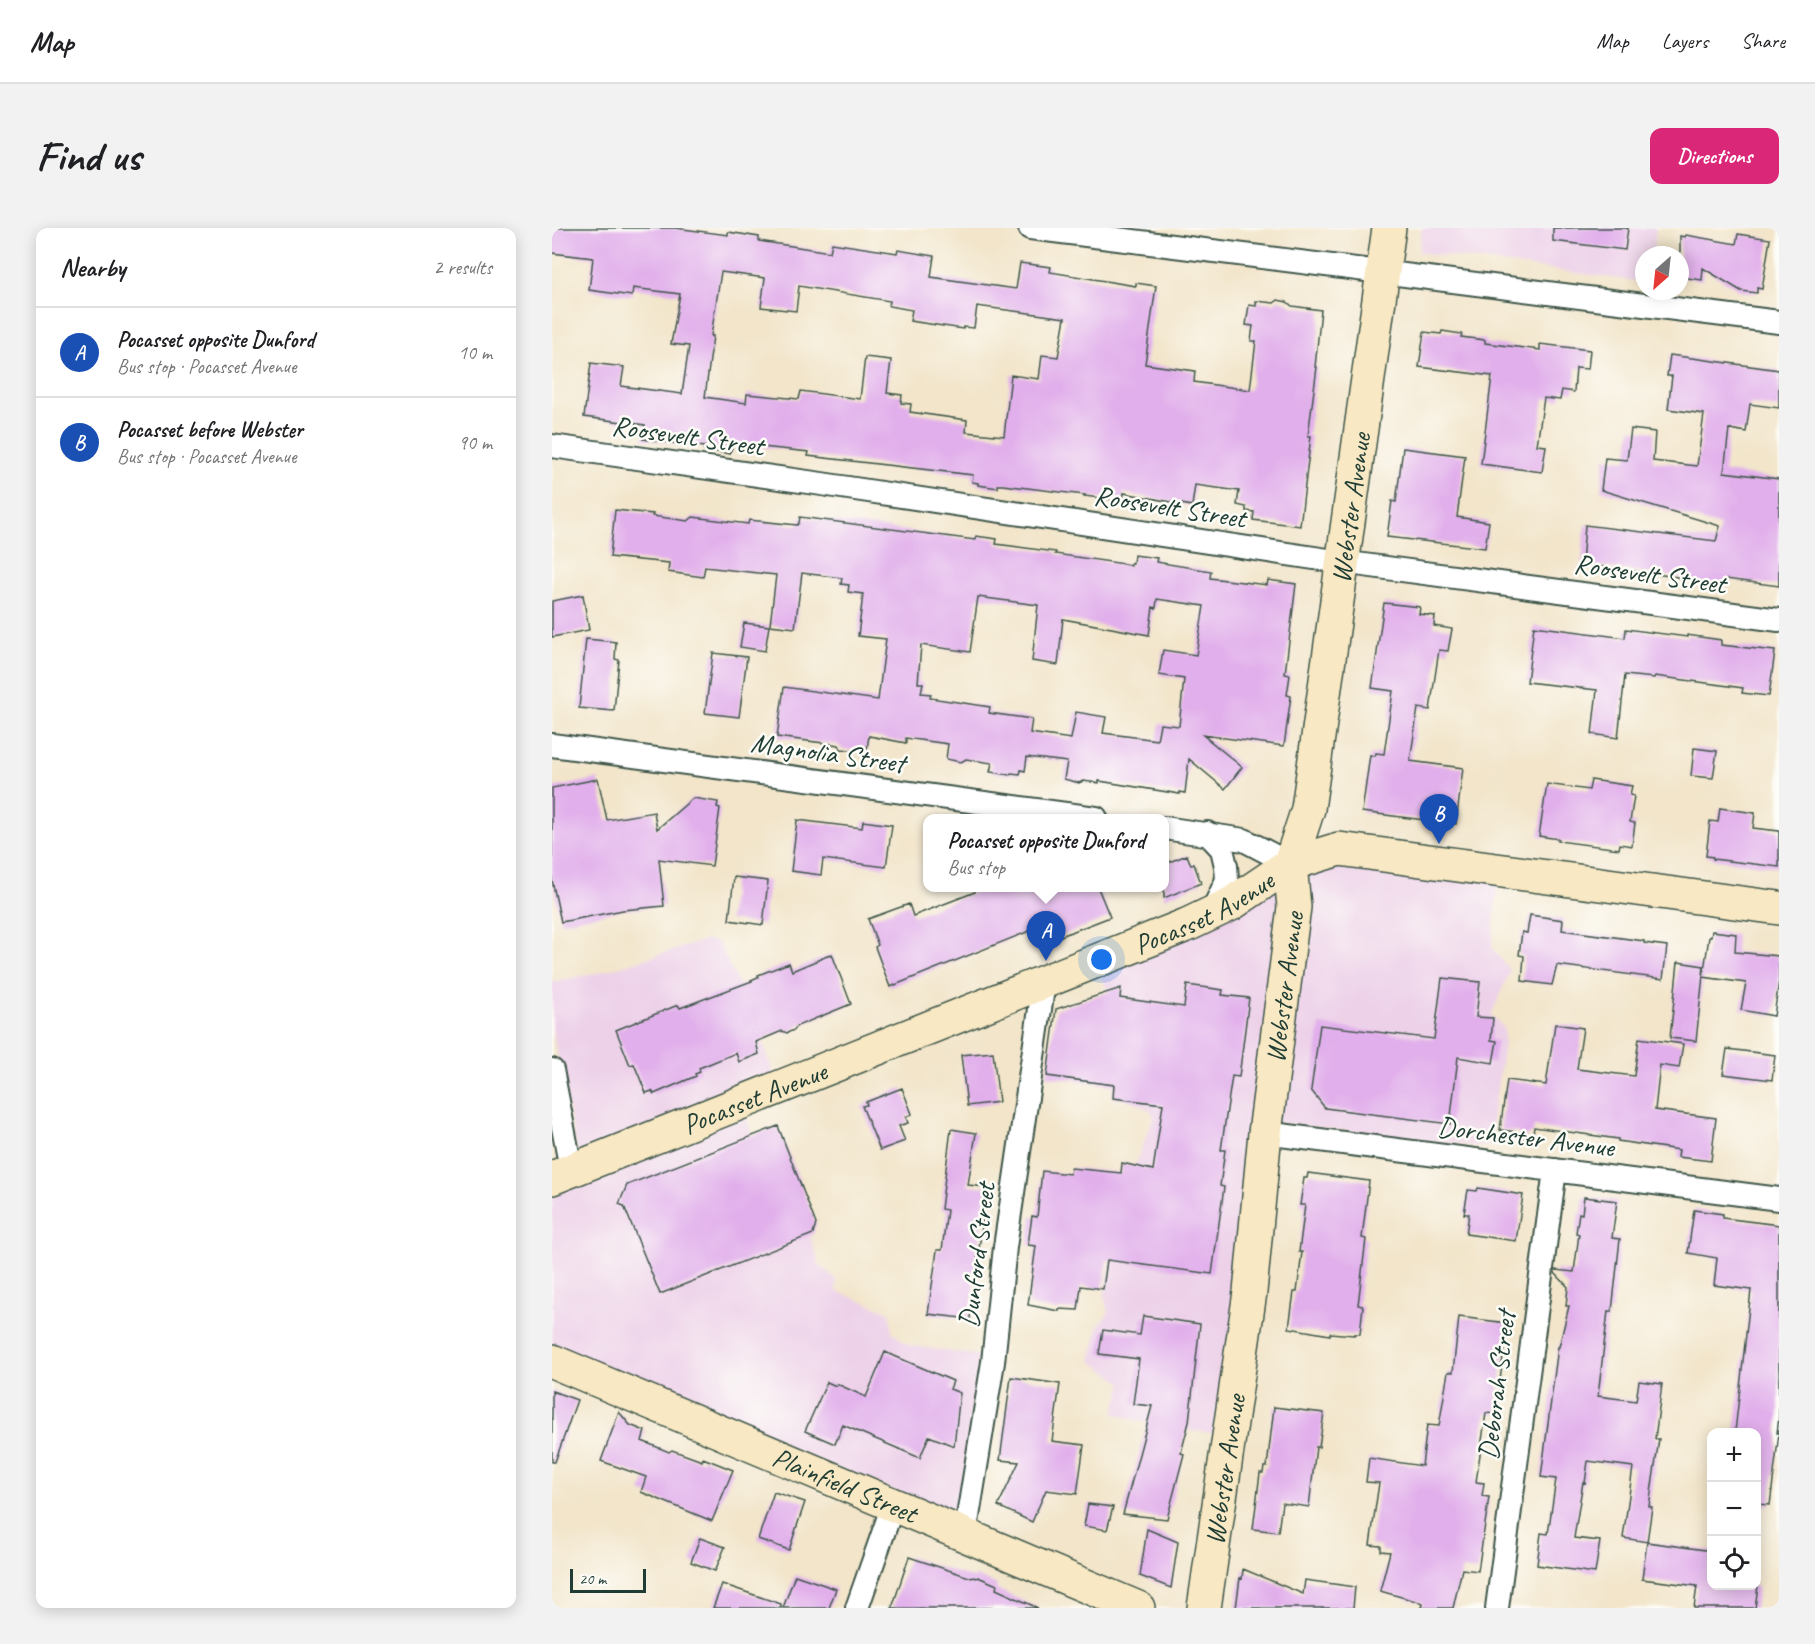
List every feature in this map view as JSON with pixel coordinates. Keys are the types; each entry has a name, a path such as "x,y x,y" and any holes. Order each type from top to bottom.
{"main road":[{"name":"Webster Avenue","path":"1204,1608 1250,1292 1265,1133 1294,907 1290,864 1308,809 1389,228"},
{"name":"Pocasset Avenue","path":"562,1173 1189,924 1231,904 1290,864 1339,849 1779,908"},
{"name":"Plainfield Street","path":"552,1361 1138,1608"}],"street":[{"path":"1030,228 1779,322"},
{"name":"Roosevelt Street","path":"552,446 827,484 1341,562 1779,620"},
{"name":"Magnolia Street","path":"552,745 1059,814"},
{"path":"1169,829 1244,840 1290,864"},
{"path":"1207,834 1222,849 1227,880 1211,914"},
{"name":"Dunford Street","path":"965,1535 993,1362 1005,1247 1044,982"},
{"path":"552,1070 562,1173"},
{"name":"Dorchester Avenue","path":"1265,1133 1779,1199"},
{"name":"Deborah Street","path":"1497,1608 1555,1170"},
{"path":"857,1608 893,1505"}],"shaded area":[{"path":"1422,228 1656,228 1654,246 1635,246 1635,281 1419,252"},
{"path":"1303,847 1498,877 1492,948 1510,971 1491,1015 1504,1028 1504,1044 1488,1146 1271,1122 1223,1434 1162,1428 1114,1413 1123,1383 1091,1361 1098,1327 1109,1312 1104,1297 1120,1215 1154,1116 1151,1111 1122,1094 1122,1016 1090,958 1191,914"},
{"path":"707,940 718,942 754,1016 776,1081 740,1096 759,1159 810,1235 819,1265 836,1279 836,1291 890,1312 892,1332 908,1345 987,1357 968,1521 552,1352 552,1169 578,1156 552,1029 552,982 598,973"}],"building":[{"path":"552,228 675,228 728,235 728,232 759,237 759,241 830,252 832,243 934,256 931,277 1016,289 1020,263 1051,267 1050,272 1136,286 1136,283 1156,286 1145,364 1195,371 1194,382 1250,390 1256,341 1251,341 1253,326 1246,325 1249,305 1256,306 1256,301 1274,303 1278,300 1292,306 1321,310 1315,367 1317,367 1308,436 1311,436 1300,526 1253,520 1254,512 1246,511 1246,507 1237,505 1239,491 1195,485 1192,506 1124,493 1123,501 1003,485 998,485 998,488 978,485 972,482 973,475 808,456 809,452 733,444 730,454 704,450 705,447 643,439 645,425 584,417 591,363 624,367 621,386 682,394 689,346 671,344 680,294 633,288 632,296 589,290 593,258 552,253","holes":["721,272 765,278 761,307 796,311 799,286 890,301 889,306 912,310 910,321 963,329 963,327 974,328 977,306 1065,318 1058,357 1042,355 1039,379 1011,375 1004,436 966,432 967,420 910,412 911,404 901,403 902,395 887,393 891,360 865,357 860,399 801,391 799,399 747,394 746,403 705,397"]},
{"path":"1553,228 1628,228 1625,250 1553,241"},
{"path":"1738,234 1770,239 1762,289 1757,288 1757,293 1741,291 1703,268 1702,280 1689,278 1689,246 1680,246 1680,236 1685,237 1686,235 1736,244"},
{"path":"1442,331 1462,334 1461,337 1485,340 1485,343 1540,350 1540,344 1590,350 1588,369 1576,368 1574,392 1562,390 1560,400 1544,398 1537,445 1546,446 1542,472 1481,464 1492,376 1419,367 1424,332 1441,334"},
{"path":"1670,355 1779,370 1779,408 1750,404 1746,432 1729,429 1724,472 1779,479 1779,586 1726,579 1726,584 1721,583 1721,586 1696,583 1696,581 1677,577 1582,564 1585,525 1716,541 1720,526 1601,490 1605,458 1627,460 1631,429 1655,432 1653,461 1697,466 1704,414 1668,409 1672,376 1667,376"},
{"path":"1403,448 1465,456 1457,517 1489,522 1485,548 1387,537 1392,501 1396,502"},
{"path":"615,510 688,521 693,517 748,524 749,520 797,525 800,517 975,540 976,536 997,539 996,544 1131,565 1134,555 1157,558 1156,562 1211,571 1210,578 1267,585 1268,580 1296,584 1285,674 1290,675 1287,695 1291,696 1284,746 1203,735 1242,767 1225,789 1189,759 1185,793 1180,792 1180,794 1099,781 1099,783 1083,781 1079,783 1064,779 1067,762 1027,757 1025,771 1021,770 1020,774 990,772 992,763 946,759 948,744 906,738 906,743 869,736 867,749 863,748 863,751 841,749 839,745 777,737 784,687 878,700 886,639 858,636 863,594 848,592 849,585 841,584 842,578 802,573 795,628 770,625 776,575 705,567 703,577 668,572 669,563 610,557","holes":["978,597 1038,605 1032,661 1058,665 1063,619 1149,635 1153,607 1156,608 1157,599 1204,606 1196,655 1163,650 1159,675 1184,679 1179,726 1160,724 1157,740 1103,733 1106,717 1076,712 1071,739 1030,733 1032,719 989,713 990,707 930,698 931,694 921,693 923,683 918,683 921,645 970,652"]},
{"path":"583,595 589,630 552,637 552,601"},
{"path":"1384,603 1420,607 1419,614 1435,616 1434,626 1452,629 1448,651 1439,650 1430,710 1418,708 1410,761 1463,768 1456,824 1362,812 1370,755 1384,754 1393,691 1372,688"},
{"path":"744,623 769,626 765,651 740,647"},
{"path":"1534,626 1625,638 1626,629 1687,637 1687,635 1721,640 1721,645 1775,651 1769,696 1742,693 1743,688 1655,676 1654,678 1625,675 1618,738 1592,734 1597,690 1527,682"},
{"path":"586,639 616,642 615,659 619,660 614,711 579,708"},
{"path":"713,653 747,657 739,717 705,713"},
{"path":"1694,748 1717,751 1713,778 1691,776"},
{"path":"598,779 607,820 654,812 657,829 693,798 718,802 717,807 720,808 712,866 659,859 664,906 623,910 561,922 552,880 552,788"},
{"path":"1591,780 1632,786 1630,795 1634,796 1630,822 1635,823 1632,846 1620,844 1619,849 1558,841 1559,839 1539,836 1547,784 1589,790"},
{"path":"1720,808 1755,813 1753,828 1779,831 1779,867 1713,859 1713,857 1706,856 1710,821 1718,822"},
{"path":"797,820 862,828 863,821 892,825 886,867 823,859 821,875 791,871"},
{"path":"1187,855 1191,865 1194,864 1201,883 1164,898 1164,892 1169,892 1169,862"},
{"path":"734,877 768,881 763,925 729,920"},
{"path":"975,892 1100,892 1110,917 1043,943 1037,928 890,987 875,947 878,945 868,919 909,904 913,916"},
{"path":"1530,915 1563,920 1562,930 1667,946 1663,979 1557,965 1552,985 1522,981 1524,956 1519,955 1522,932 1527,933"},
{"path":"1712,931 1736,934 1735,952 1779,956 1779,981 1774,1016 1741,1010 1746,983 1703,977"},
{"path":"832,954 851,1004 797,1026 787,1033 782,1031 756,1042 759,1054 739,1062 736,1053 699,1068 700,1072 695,1074 696,1076 654,1094 652,1091 646,1093 634,1064 630,1065 616,1030 678,1005 680,1008 752,981 758,975 789,963 792,971"},
{"path":"1678,962 1704,966 1696,1041 1670,1038"},
{"path":"1442,978 1480,982 1476,1017 1493,1018 1491,1040 1497,1041 1493,1063 1458,1057 1450,1124 1325,1108 1311,1090 1320,1025 1434,1039"},
{"path":"1187,985 1223,990 1222,995 1249,998 1239,1077 1232,1076 1221,1150 1225,1150 1220,1186 1224,1187 1212,1274 1107,1260 1103,1289 1081,1286 1078,1310 1059,1309 1059,1311 1028,1305 1036,1246 1028,1245 1032,1216 1037,1217 1042,1171 1070,1174 1071,1168 1121,1173 1122,1163 1153,1170 1163,1104 1113,1098 1114,1085 1047,1076 1056,1009 1121,988 1120,998 1184,1007"},
{"path":"1555,1024 1583,1028 1577,1069 1634,1076 1639,1038 1683,1044 1679,1068 1660,1065 1655,1110 1716,1118 1711,1161 1678,1157 1679,1150 1618,1141 1618,1139 1534,1127 1533,1134 1528,1134 1523,1140 1517,1132 1500,1130 1507,1080 1546,1085"},
{"path":"1727,1049 1775,1055 1772,1080 1723,1074"},
{"path":"993,1052 999,1102 967,1106 961,1055"},
{"path":"902,1088 912,1114 906,1117 908,1123 899,1126 905,1141 880,1150 862,1106 867,1105 866,1102"},
{"path":"778,1126 816,1224 813,1234 660,1294 624,1206 619,1204 627,1185"},
{"path":"951,1129 976,1133 968,1185 987,1187 970,1319 928,1314 937,1250 942,1250 947,1210 941,1209"},
{"path":"1308,1173 1369,1181 1362,1238 1366,1239 1358,1305 1363,1306 1360,1334 1330,1333 1330,1335 1289,1328 1294,1292 1297,1292 1302,1252 1299,1252 1305,1205 1300,1205 1304,1178 1307,1178"},
{"path":"1478,1188 1523,1195 1516,1241 1466,1234 1469,1214 1464,1214 1468,1190 1477,1191"},
{"path":"1584,1197 1617,1201 1612,1238 1620,1239 1612,1311 1608,1311 1598,1396 1636,1401 1639,1381 1662,1384 1655,1439 1659,1439 1649,1506 1652,1507 1647,1542 1623,1538 1633,1467 1588,1461 1574,1538 1600,1541 1595,1573 1537,1565 1541,1533 1548,1534 1556,1479 1541,1477 1558,1347 1569,1306 1566,1306 1568,1287 1555,1273 1555,1270 1574,1272 1579,1234 1576,1233"},
{"path":"1694,1210 1723,1214 1723,1218 1779,1225 1779,1417 1777,1433 1779,1433 1770,1505 1761,1504 1761,1428 1735,1428 1751,1290 1714,1285 1717,1258 1688,1253"},
{"path":"1143,1316 1200,1324 1189,1422 1181,1453 1184,1454 1167,1519 1123,1514 1152,1406 1133,1404 1139,1359 1099,1354 1103,1330 1140,1335"},
{"path":"1459,1317 1507,1323 1496,1414 1486,1413 1476,1482 1484,1483 1482,1496 1489,1497 1478,1571 1462,1569 1453,1608 1422,1608 1423,1603 1380,1591 1390,1552 1381,1551 1381,1546 1370,1545 1379,1483 1366,1482 1369,1458 1422,1466 1427,1425 1439,1426 1448,1372 1453,1372"},
{"path":"885,1352 953,1381 950,1389 960,1393 954,1446 929,1436 920,1458 843,1425 835,1444 805,1431 827,1382 866,1397"},
{"path":"1011,1377 1060,1384 1052,1441 1084,1445 1077,1494 1046,1490 1032,1522 998,1506 1019,1462 1000,1460"},
{"path":"552,1391 577,1400 555,1462 552,1462"},
{"path":"1274,1407 1324,1413 1319,1447 1316,1447 1309,1507 1282,1503 1278,1532 1253,1529 1260,1473 1263,1473 1264,1467 1267,1467"},
{"path":"619,1412 630,1425 645,1431 642,1441 669,1452 672,1450 702,1461 703,1458 733,1470 712,1521 641,1492 646,1477 601,1461"},
{"path":"774,1492 805,1502 789,1550 758,1539"},
{"path":"1088,1504 1113,1507 1107,1530 1084,1526"},
{"path":"1147,1529 1178,1542 1171,1588 1140,1576"},
{"path":"700,1538 725,1547 715,1571 691,1562"},
{"path":"1647,1542 1707,1550 1707,1590 1757,1590 1755,1608 1694,1608 1697,1586 1642,1579"},
{"path":"909,1557 972,1578 978,1577 997,1585 996,1589 1038,1608 892,1608"},
{"path":"1243,1569 1303,1594 1305,1580 1355,1587 1353,1608 1236,1608"},
{"path":"795,1575 836,1589 829,1608 783,1608"},
{"path":"722,1584 781,1604 781,1608 713,1608"}],"place":[{"name":"Pocasset before Webster","path":"1439,844"},
{"name":"Pocasset opposite Dunford","path":"1046,961"}]}
